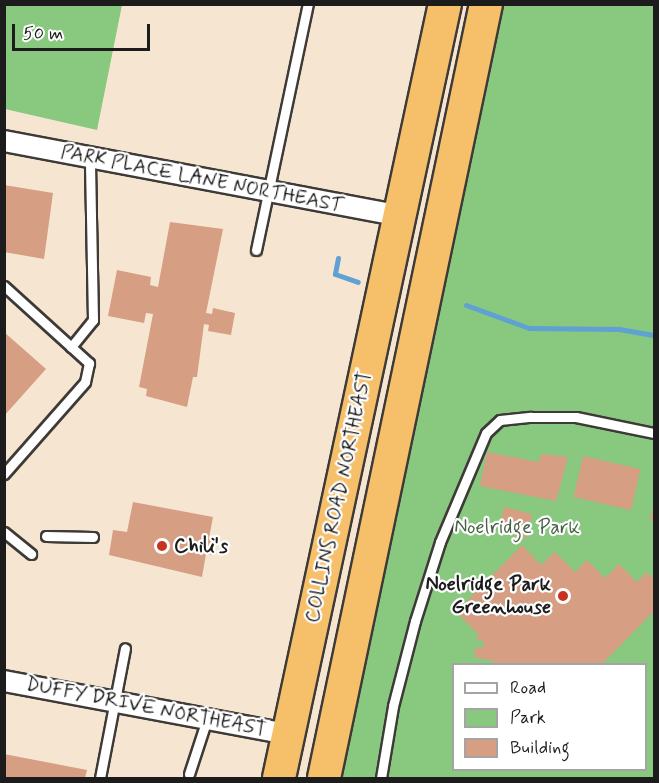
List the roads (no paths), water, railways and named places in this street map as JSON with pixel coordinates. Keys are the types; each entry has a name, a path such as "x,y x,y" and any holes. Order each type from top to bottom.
{"highway":[{"name":"COLLINS ROAD NORTHEAST","path":"279,778 445,4"},
{"name":"COLLINS ROAD NORTHEAST","path":"324,778 486,4"},
{"name":"COLLINS ROAD NORTHEAST","path":"374,541 372,471 418,238 400,216"}],"street":[{"name":"PARK PLACE LANE NORTHEAST","path":"4,141 400,216"},
{"name":"DUFFY DRIVE NORTHEAST","path":"4,681 287,734"}],"lane":[{"path":"256,250 308,4"},
{"path":"71,347 93,320 90,157"},
{"path":"4,286 89,363 85,382 4,474"},
{"path":"381,778 393,706 415,621 440,542 486,434 500,420 531,417 576,417 654,434"},
{"path":"4,532 31,555"},
{"path":"46,536 93,537"},
{"path":"100,778 125,648"},
{"path":"189,774 207,719"}],"waterway":[{"path":"338,258 335,274 358,282"},
{"path":"466,305 529,328 619,329 654,335"}],"place":[{"name":"Chili's","path":"162,546"},
{"name":"Noelridge Park Greenhouse","path":"563,596"}],"park label":[{"name":"Noelridge Park","path":"517,527"}]}
